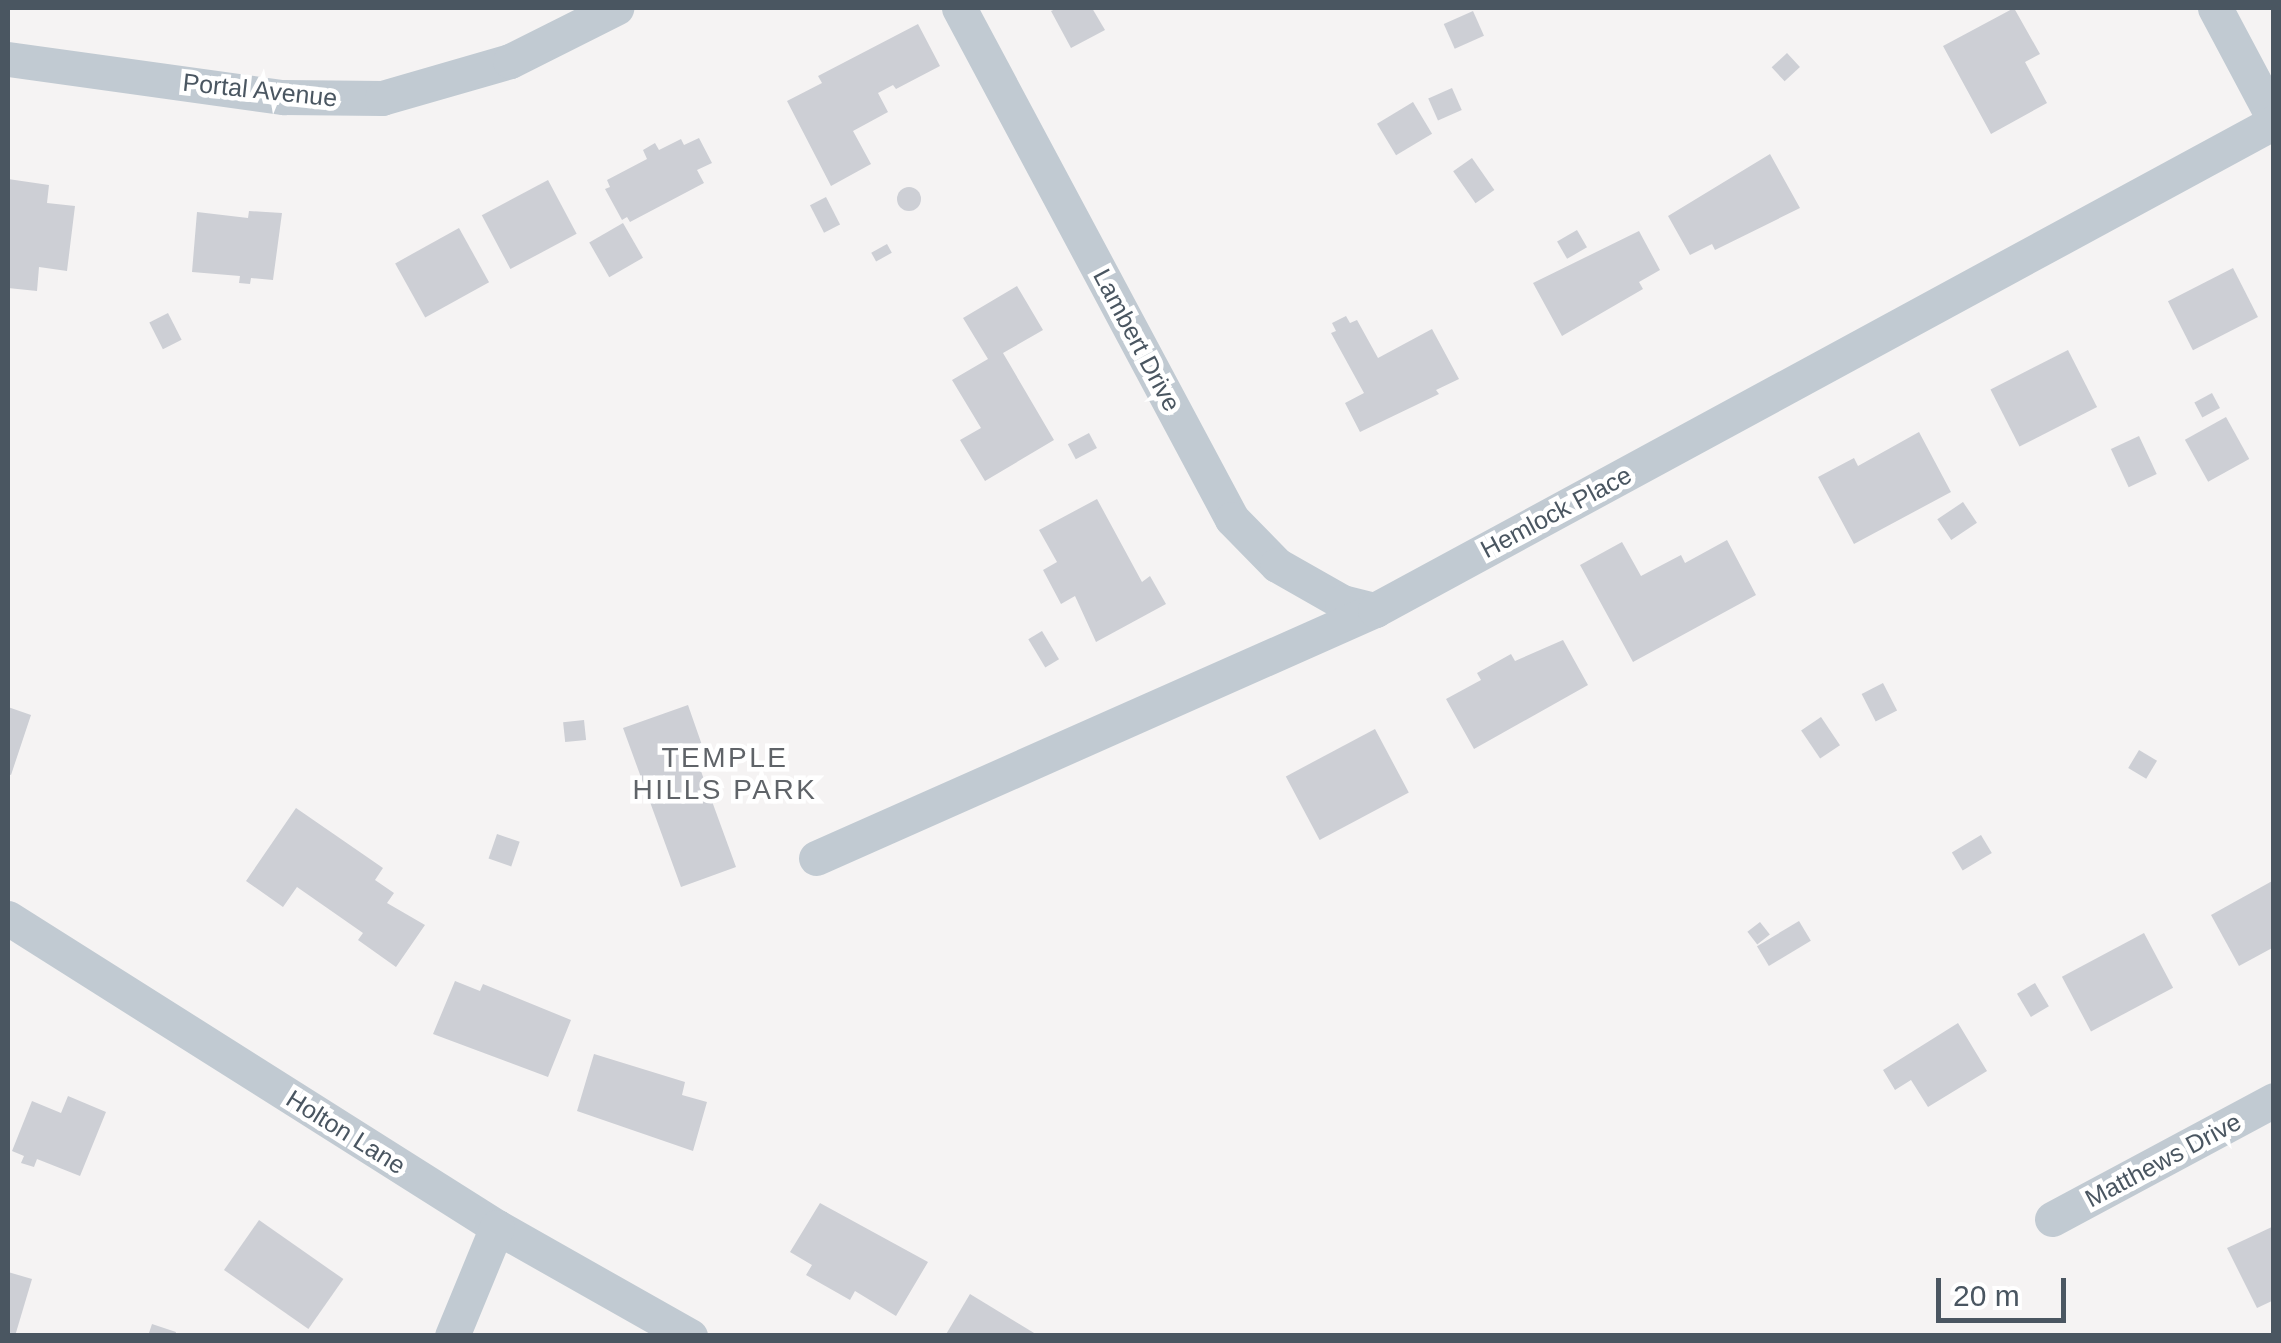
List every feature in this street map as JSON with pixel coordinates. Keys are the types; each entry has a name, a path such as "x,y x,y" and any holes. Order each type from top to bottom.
{"street":[{"name":"Portal Avenue","path":"8,59 284,97 382,98 510,60 616,8"},
{"name":"Lambert Drive","path":"959,8 1232,519 1276,565 1342,602 1375,610"},
{"path":"2215,8 2274,120"},
{"name":"Hemlock Place","path":"816,858 1375,610 2274,120"},
{"name":"Holton Lane","path":"8,918 497,1228 690,1336"},
{"name":"Matthews Drive","path":"2052,1219 2274,1100"},
{"path":"452,1336 497,1228"}],"building":[{"path":"1092,8 1105,30 1071,48 1051,11"},
{"path":"2014,8 2040,54 2025,62 2047,103 1991,134 1943,46"},
{"path":"1473,11 1484,36 1455,49 1444,24"},
{"path":"918,24 940,66 896,89 893,85 878,93 888,112 853,131 871,164 831,186 787,101 822,83 818,76"},
{"path":"1787,53 1800,67 1785,81 1772,67"},
{"path":"1452,88 1462,110 1438,121 1428,99"},
{"path":"1413,102 1432,134 1396,155 1377,124"},
{"path":"699,138 712,163 697,170 704,183 630,222 627,217 622,220 605,189 610,187 607,180 647,159 643,150 655,143 659,150 681,139 684,145"},
{"path":"1770,154 1800,208 1715,250 1712,244 1690,255 1668,216"},
{"path":"1472,158 1494,190 1476,203 1453,171"},
{"path":"8,179 49,185 47,203 75,206 67,271 39,267 37,291 8,288"},
{"path":"548,180 577,234 510,269 482,215"},
{"path":"909,187 921,199 909,211 897,199"},
{"path":"826,197 840,225 824,233 810,205"},
{"path":"249,211 282,213 273,280 251,278 250,284 239,283 240,276 192,272 197,212 248,218"},
{"path":"623,223 643,258 609,277 589,242"},
{"path":"459,228 489,282 425,318 395,263"},
{"path":"1577,230 1587,247 1567,259 1557,242"},
{"path":"1639,231 1660,270 1639,282 1643,289 1562,336 1533,283"},
{"path":"887,244 892,253 876,261 871,253"},
{"path":"2233,268 2258,317 2193,350 2168,301"},
{"path":"1017,286 1043,330 1003,353 1054,440 985,481 960,440 981,428 952,380 988,359 963,318"},
{"path":"168,313 182,340 163,349 149,323"},
{"path":"1346,316 1350,323 1357,320 1378,358 1432,329 1459,379 1436,390 1439,394 1360,432 1345,403 1364,393 1331,333 1336,331 1332,323"},
{"path":"2068,350 2097,407 2020,447 1990,389"},
{"path":"2212,393 2220,408 2202,417 2194,402"},
{"path":"2226,417 2249,459 2208,482 2185,440"},
{"path":"1919,432 1951,492 1854,544 1818,477 1854,458 1858,466"},
{"path":"1089,433 1097,448 1076,459 1068,444"},
{"path":"2139,436 2157,474 2129,487 2111,449"},
{"path":"1097,499 1142,582 1150,576 1166,604 1096,642 1075,596 1061,604 1043,570 1057,562 1039,530"},
{"path":"1963,502 1977,523 1951,540 1937,519"},
{"path":"1727,540 1756,595 1633,662 1580,565 1622,542 1641,576 1681,555 1685,563"},
{"path":"1042,631 1059,659 1045,668 1028,639"},
{"path":"1563,640 1588,685 1474,749 1446,699 1481,680 1477,673 1511,654 1515,661"},
{"path":"1883,683 1897,711 1876,722 1862,694"},
{"path":"688,705 703,748 694,752 736,867 681,887 623,728"},
{"path":"8,707 31,715 11,775 8,774"},
{"path":"1821,717 1840,745 1820,759 1801,730"},
{"path":"584,720 586,740 565,742 563,722"},
{"path":"1375,729 1409,793 1320,840 1286,776"},
{"path":"2139,750 2157,761 2146,779 2128,768"},
{"path":"296,808 383,868 375,880 394,893 387,903 425,925 396,967 358,940 363,933 297,887 283,907 246,881"},
{"path":"497,834 520,842 511,866 489,859"},
{"path":"1981,835 1992,853 1963,871 1952,853"},
{"path":"2274,880 2274,947 2239,966 2211,915"},
{"path":"1799,921 1811,941 1769,966 1757,946"},
{"path":"1760,922 1770,935 1757,944 1747,932"},
{"path":"2144,933 2173,988 2091,1031 2062,977"},
{"path":"455,981 480,991 483,984 571,1020 548,1077 433,1034"},
{"path":"2035,983 2049,1006 2031,1017 2017,994"},
{"path":"1958,1023 1987,1071 1928,1107 1911,1080 1895,1090 1883,1070"},
{"path":"594,1054 685,1082 682,1095 707,1102 693,1151 577,1111"},
{"path":"68,1096 106,1112 80,1176 37,1159 34,1167 21,1163 24,1156 12,1151 32,1101 61,1113"},
{"path":"820,1203 928,1262 896,1316 855,1291 850,1300 806,1275 812,1265 790,1252"},
{"path":"259,1220 343,1279 308,1329 224,1270"},
{"path":"2274,1226 2274,1300 2257,1308 2227,1248"},
{"path":"8,1272 32,1279 15,1336 8,1336"},
{"path":"970,1294 1039,1336 945,1336"},
{"path":"152,1324 176,1332 175,1336 148,1336"}],"district":[{"name":"TEMPLE HILLS PARK","path":"725,774"}]}
